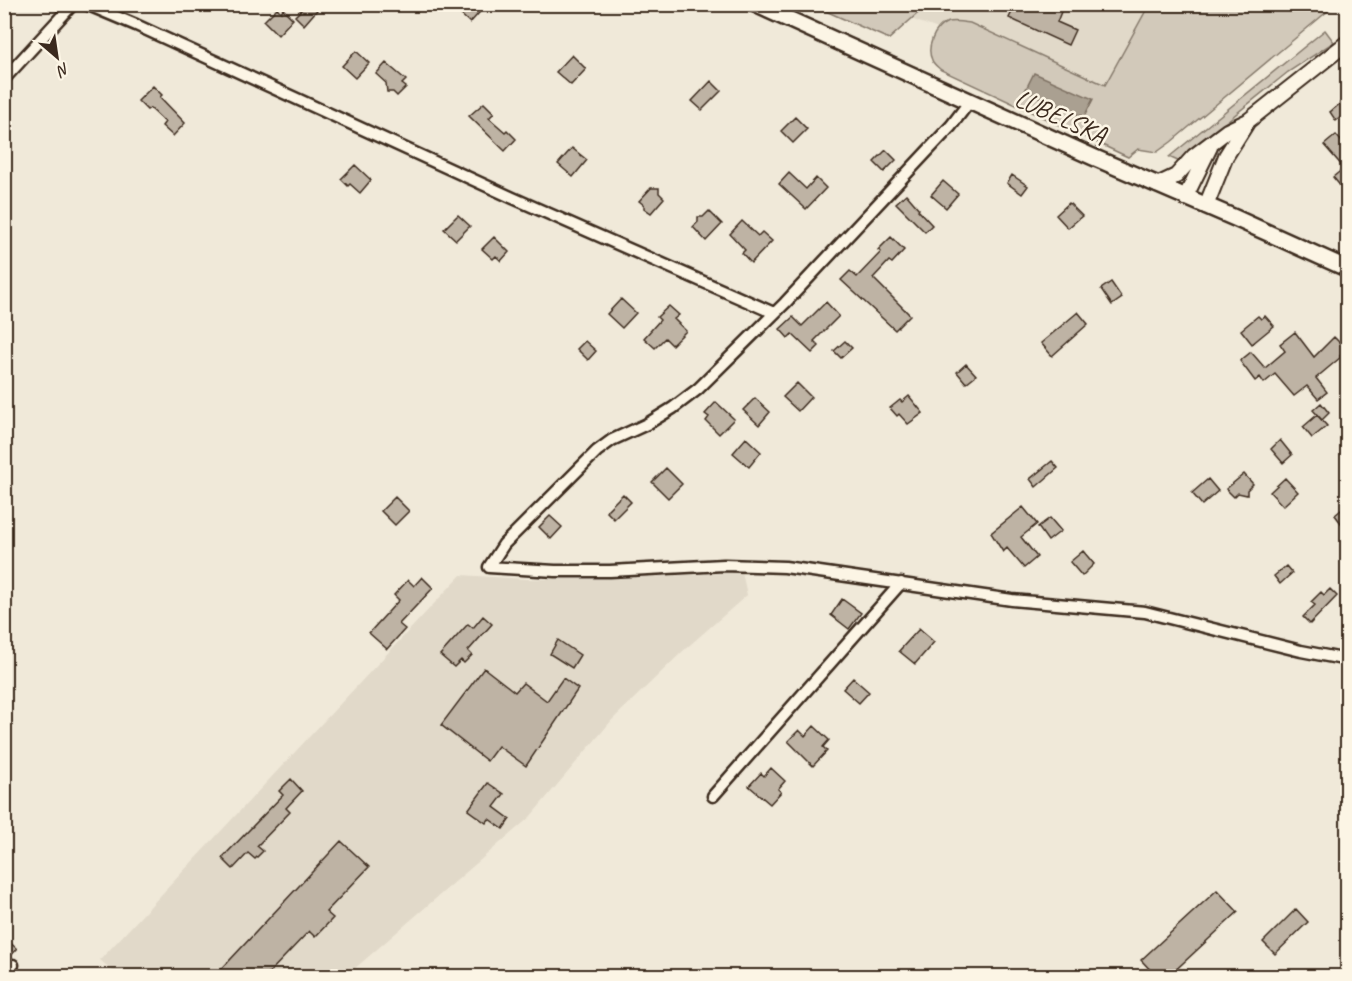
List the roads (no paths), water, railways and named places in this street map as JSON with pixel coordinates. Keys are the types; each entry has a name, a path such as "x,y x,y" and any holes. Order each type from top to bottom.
{"main road":[{"name":"LUBELSKA","path":"755,4 1347,269"}],"street":[{"path":"4,79 74,4"},
{"path":"86,4 513,198 774,313"},
{"path":"1157,185 1176,176 1194,156 1227,131 1248,121 1347,42"},
{"path":"970,101 951,126 774,313 698,389 647,424 612,440 597,451 504,544 489,567 586,571 724,565 785,567 1012,600 1145,612 1301,651 1347,660"},
{"path":"1206,206 1226,156 1248,121"},
{"path":"1185,198 1212,143"},
{"path":"713,796 901,583"},
{"path":"4,975 14,965"}]}
